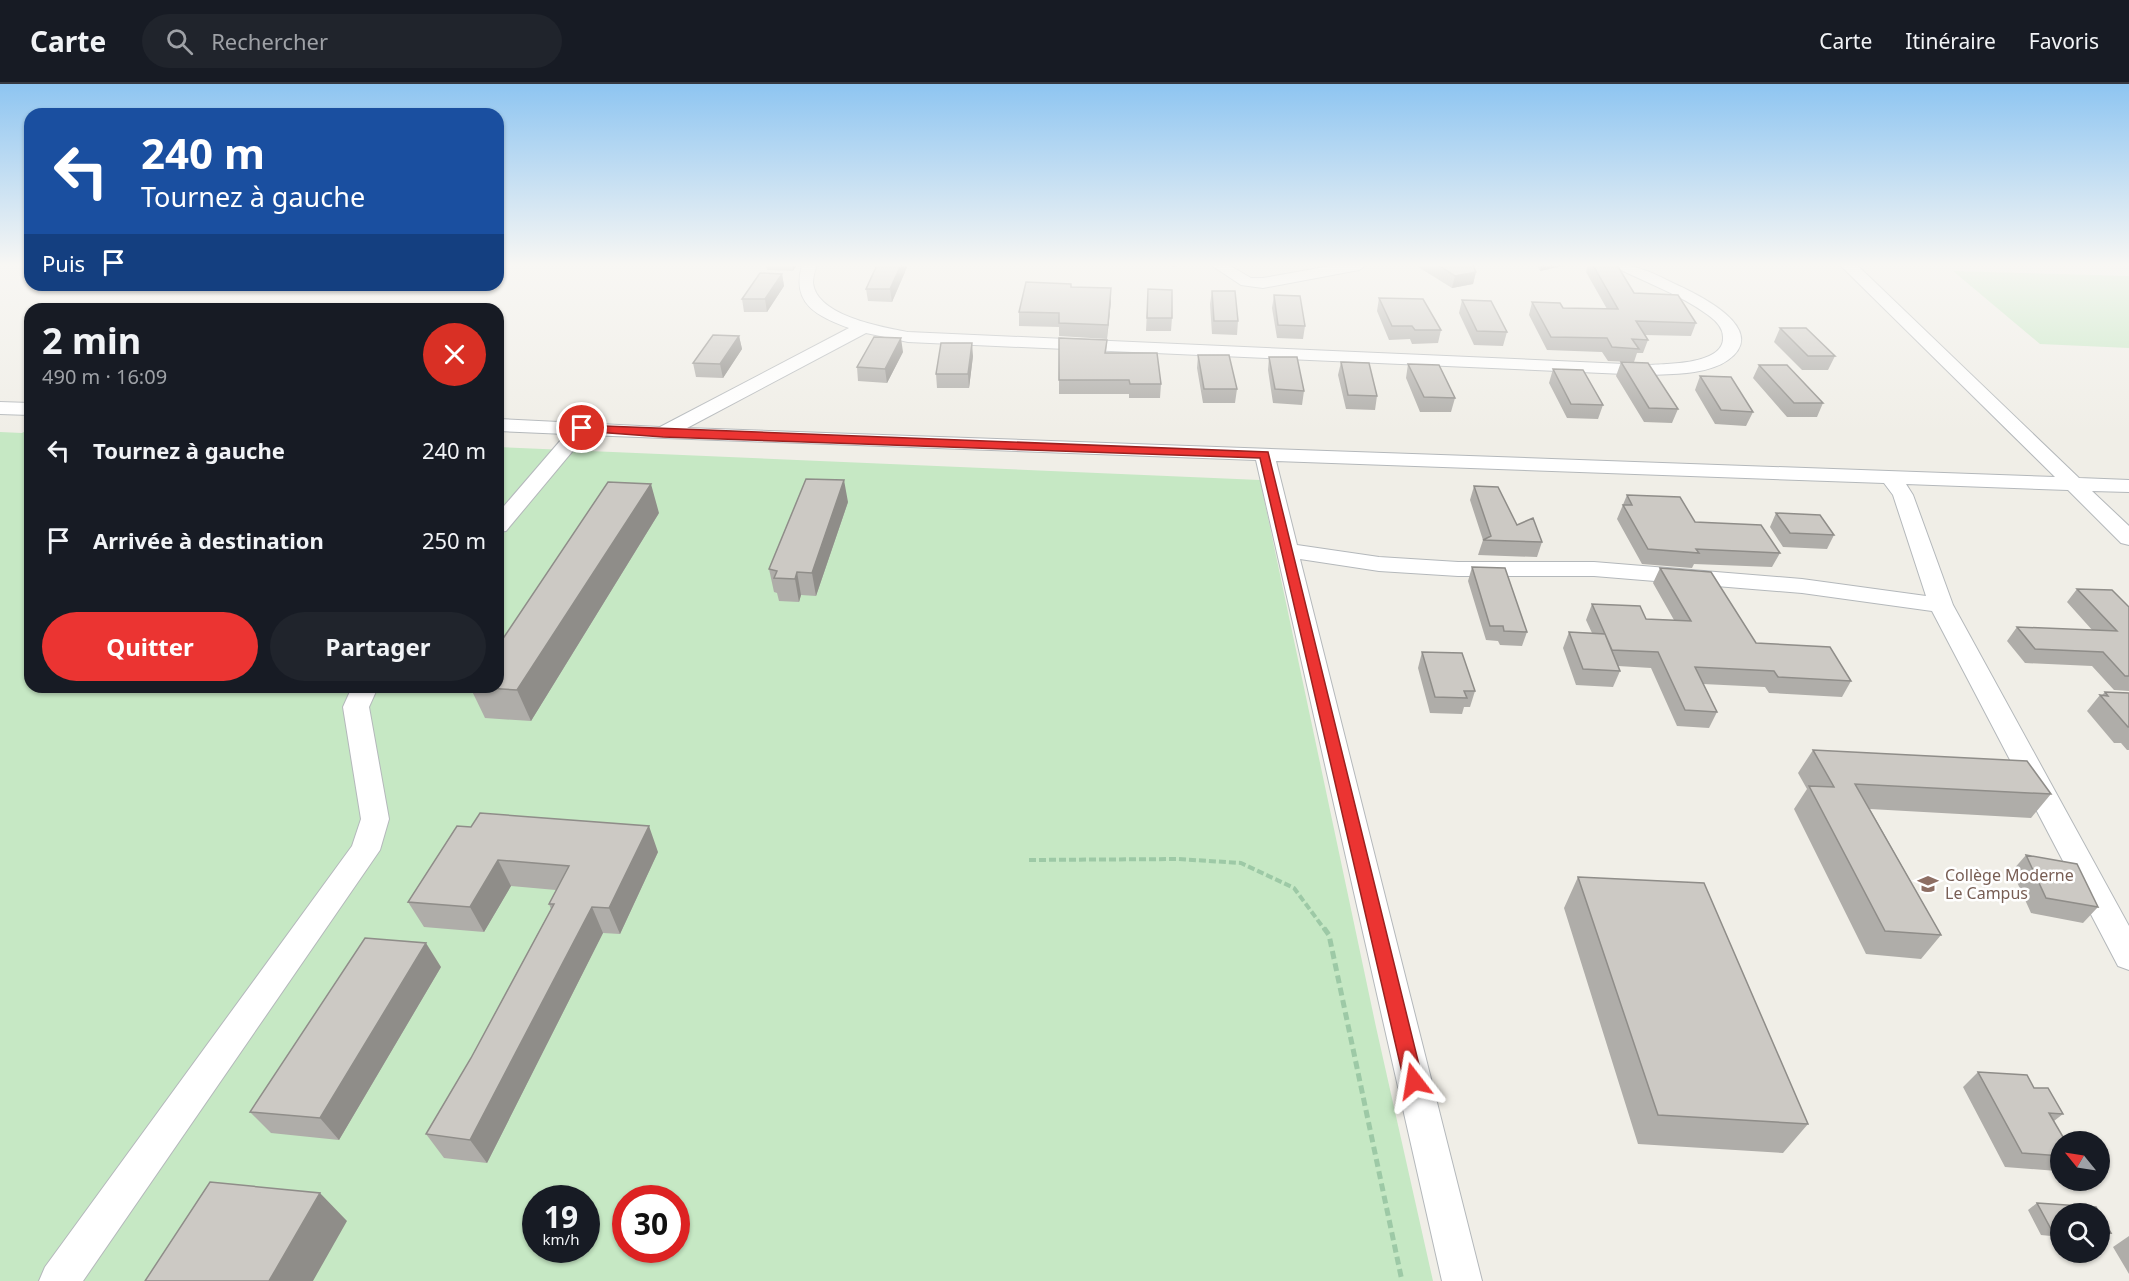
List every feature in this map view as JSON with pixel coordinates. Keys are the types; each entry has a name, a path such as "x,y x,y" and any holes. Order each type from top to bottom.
{"street":[{"path":"846,321 862,328 908,337 1647,370 1685,368 1713,361 1726,353 1732,345 1733,334 1724,321"},
{"path":"1905,321 2129,538"},
{"path":"663,434 862,328"},
{"path":"0,408 24,410"},
{"path":"504,425 663,434 2129,486"},
{"path":"504,519 582,428"},
{"path":"1264,454 1462,1281"},
{"path":"1890,477 1903,495 1941,604 2129,956"},
{"path":"1287,550 1379,564 1458,568 1594,569 1802,586 1941,604"},
{"path":"59,1281 365,850 375,819 356,707 362,693"}],"path":[{"path":"1029,860 1178,859 1241,863 1294,888 1329,935 1402,1281"}],"green space":[{"path":"2012,321 2129,321 2129,348 2040,344"},
{"path":"0,432 24,432 24,693 504,693 504,447 1260,480 1376,1027 1433,1281 0,1281"}],"building":[{"path":"1059,321 1108,321 1108,325 1059,323"},
{"path":"1277,321 1304,321 1305,326 1278,325"},
{"path":"1390,321 1436,321 1441,330 1415,330 1412,326 1392,326"},
{"path":"1472,321 1501,321 1507,332 1477,331"},
{"path":"1542,321 1695,321 1696,323 1636,321 1648,340 1632,339 1639,349 1612,347 1607,338 1551,337"},
{"path":"1780,328 1806,328 1835,356 1808,356"},
{"path":"713,335 739,336 720,364 693,363"},
{"path":"874,337 901,338 885,369 857,367"},
{"path":"1059,338 1107,340 1105,353 1157,353 1161,384 1130,384 1129,380 1059,380"},
{"path":"941,343 972,343 968,374 936,374"},
{"path":"1198,355 1229,355 1237,389 1204,389"},
{"path":"1269,357 1297,357 1304,391 1275,389"},
{"path":"1341,362 1369,363 1377,396 1348,395"},
{"path":"1621,362 1648,363 1678,409 1649,408"},
{"path":"1408,364 1439,365 1455,398 1424,397"},
{"path":"1759,365 1787,365 1823,403 1794,403"},
{"path":"1553,369 1583,370 1603,405 1571,404"},
{"path":"1700,376 1731,377 1753,412 1721,410"},
{"path":"806,479 844,480 812,573 797,572 795,579 774,578 777,571 769,569"},
{"path":"608,482 651,484 517,690 504,689 504,637"},
{"path":"1474,486 1498,487 1517,525 1533,518 1542,542 1483,540 1491,536"},
{"path":"1627,495 1680,497 1695,522 1761,525 1780,553 1696,549 1699,553 1648,549 1623,505 1632,505"},
{"path":"1776,513 1820,515 1834,535 1790,533"},
{"path":"1472,567 1505,568 1527,632 1504,631 1503,626 1490,626"},
{"path":"1660,568 1711,572 1756,643 1830,647 1851,681 1778,677 1774,671 1695,667 1717,712 1685,710 1658,652 1612,650 1592,604 1640,606 1646,619 1691,621"},
{"path":"2077,589 2112,590 2129,607 2129,676 2125,676 2103,652 2035,649 2017,627 2117,631"},
{"path":"1569,632 1605,634 1620,671 1583,669"},
{"path":"1422,652 1462,653 1475,691 1464,691 1467,698 1435,697"},
{"path":"2105,692 2129,693 2129,727 2100,695 2108,696"},
{"path":"1813,750 2027,761 2051,794 1855,784 1941,935 1885,931 1809,786 1834,787"},
{"path":"480,813 649,826 609,908 592,907 470,1140 426,1134 471,1058 554,904 549,904 569,866 498,860 470,907 408,902 457,826 471,827"},
{"path":"2026,855 2077,864 2098,907 2046,898"},
{"path":"1578,877 1704,883 1808,1124 1658,1115"},
{"path":"365,938 426,943 320,1118 250,1112"},
{"path":"1978,1072 2027,1075 2034,1088 2048,1088 2063,1114 2049,1113 2060,1131 2050,1131 2050,1155 2022,1153"},
{"path":"210,1182 320,1193 269,1281 145,1281"},
{"path":"2037,1203 2050,1204 2050,1227"}],"place":[{"name":"Collège Moderne Le Campus","path":"1928,884"}],"route":[{"path":"582,428 663,434 1264,454 1414,1081"}]}
